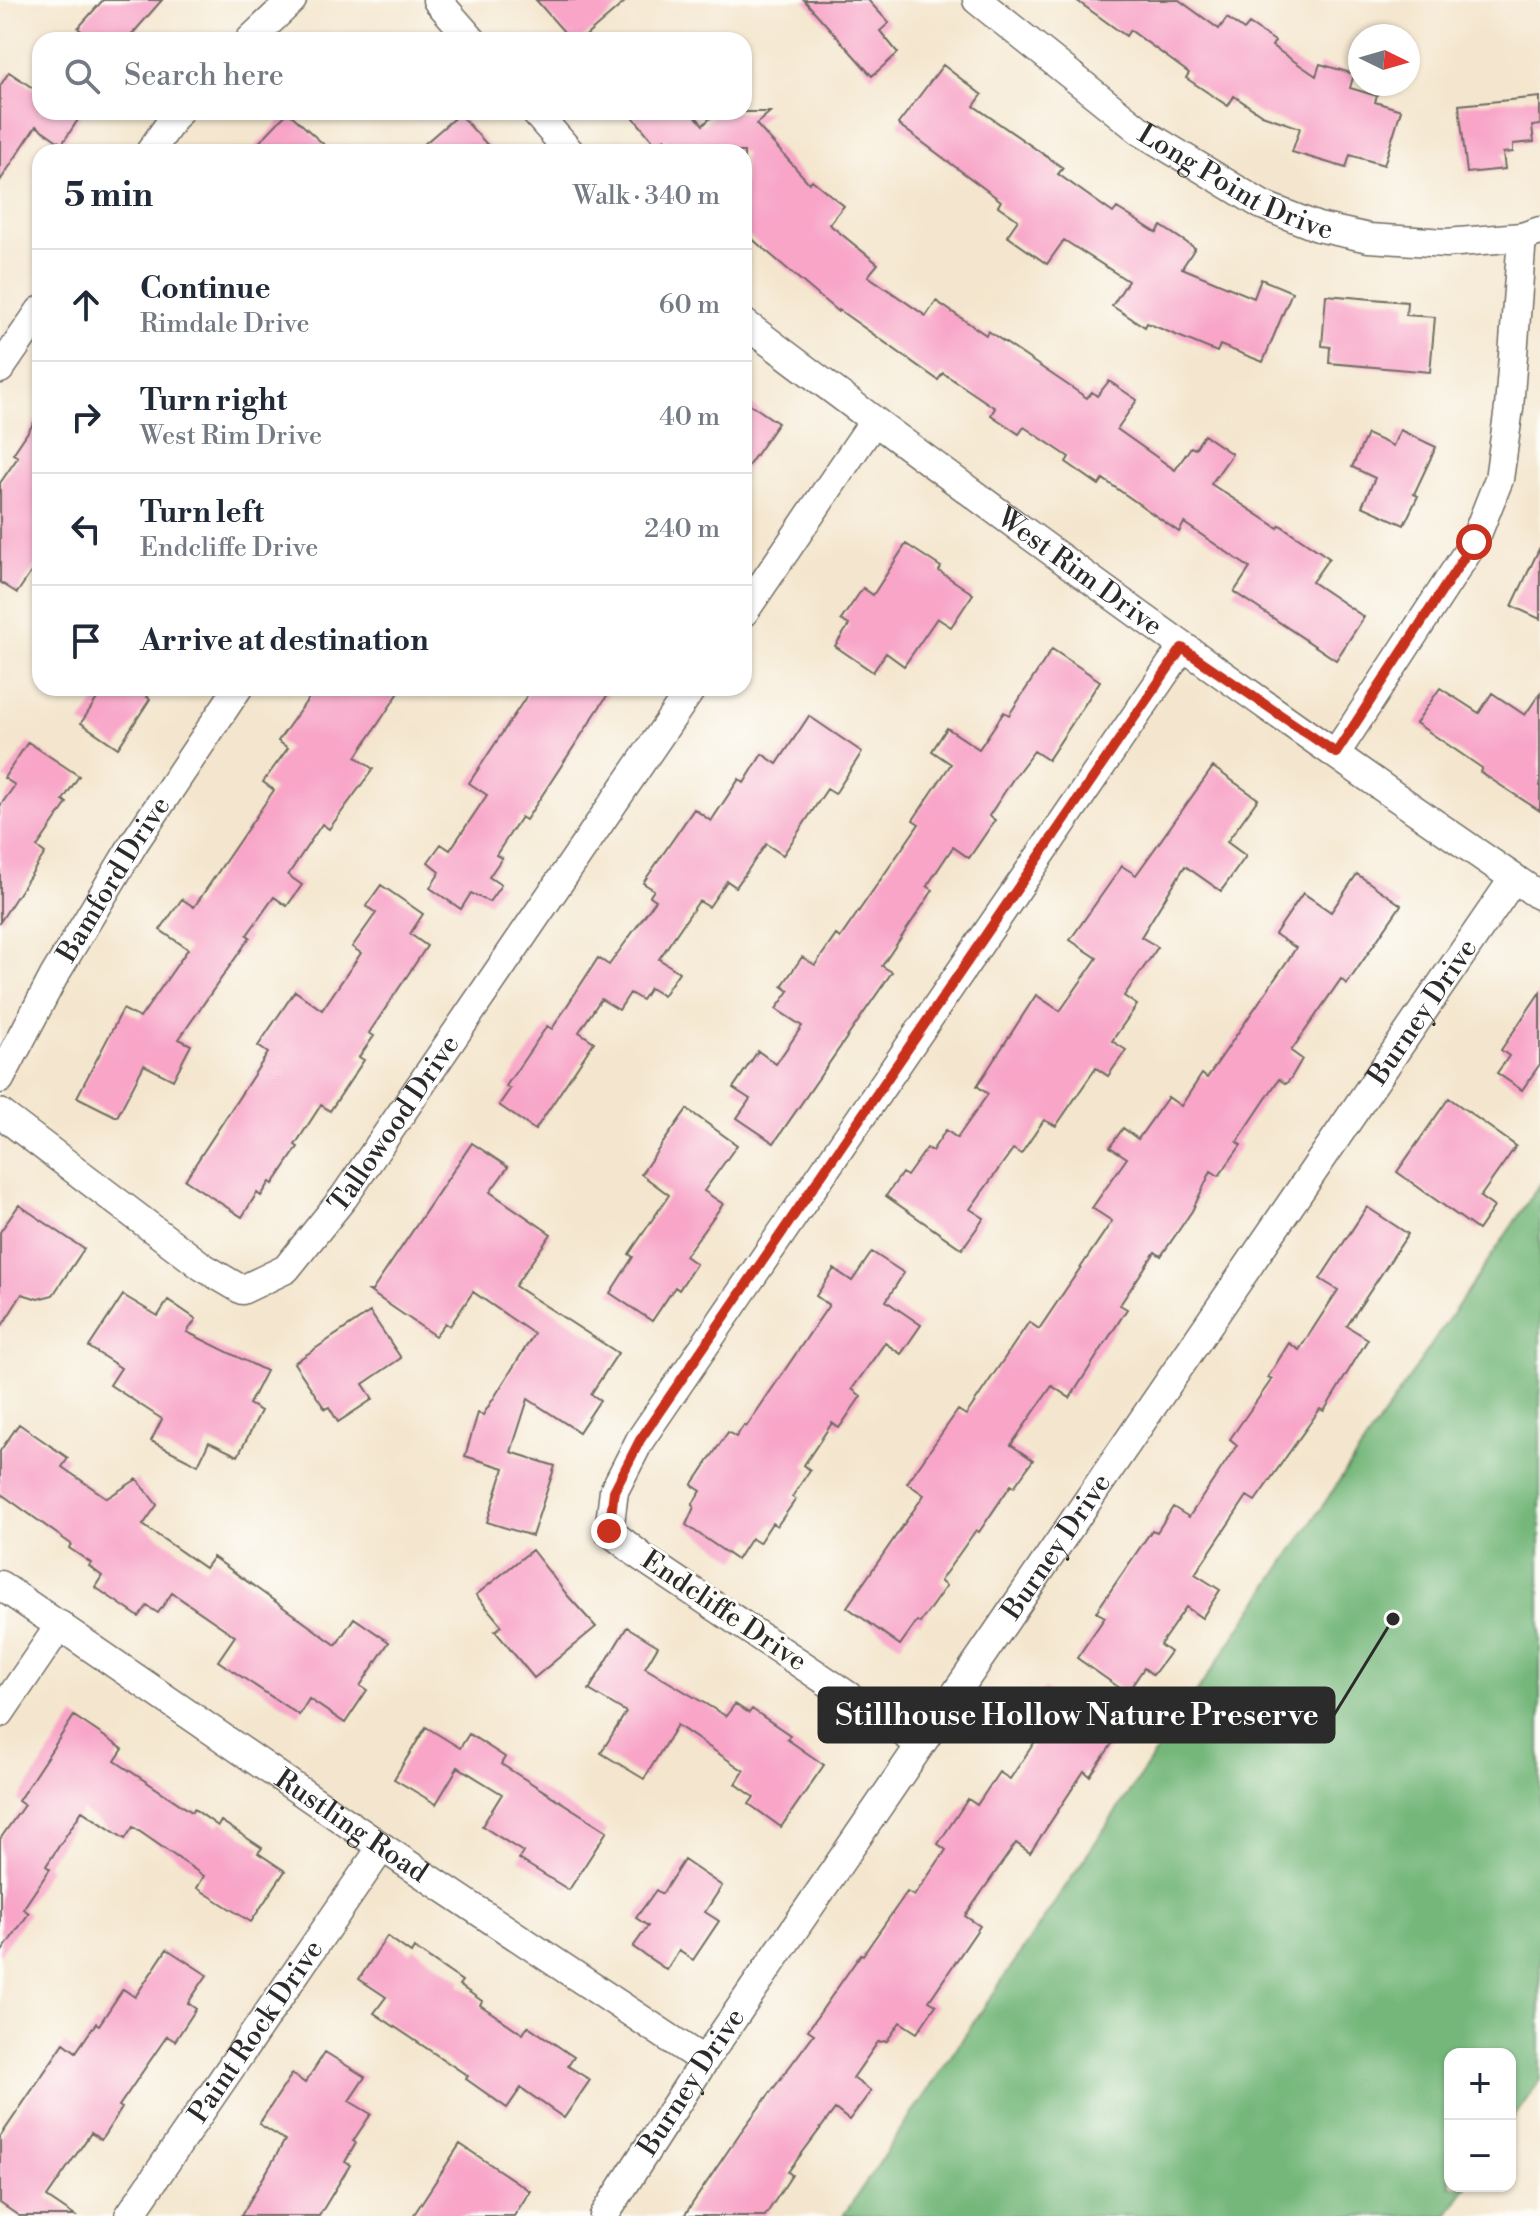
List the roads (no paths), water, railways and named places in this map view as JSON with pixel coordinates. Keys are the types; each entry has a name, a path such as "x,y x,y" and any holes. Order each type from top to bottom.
{"street":[{"path":"258,32 292,0"},
{"path":"437,0 465,32"},
{"name":"Long Point Drive","path":"977,0 1142,132 1262,205 1318,227 1369,238 1446,243 1531,234"},
{"path":"156,144 172,120"},
{"path":"542,120 563,144"},
{"path":"1336,753 1474,542 1499,479 1531,234"},
{"path":"0,369 32,323"},
{"name":"West Rim Drive","path":"752,329 1095,580 1182,648 1540,896"},
{"path":"752,600 874,421"},
{"name":"Endcliffe Drive","path":"920,1744 643,1558 609,1531 614,1491 640,1440 1182,648"},
{"name":"Bamford Drive","path":"0,1079 54,976 126,856 233,696"},
{"name":"Tallowood Drive","path":"0,1113 203,1267 242,1290 286,1269 344,1197 687,696"},
{"name":"Burney Drive","path":"606,2215 704,2061 1514,878"},
{"name":"Rustling Road","path":"0,1585 382,1847 704,2061"},
{"path":"0,1713 60,1625"},
{"name":"Paint Rock Drive","path":"129,2216 382,1847"}],"place":[{"name":"Stillhouse Hollow Nature Preserve","path":"1393,1619"}]}
